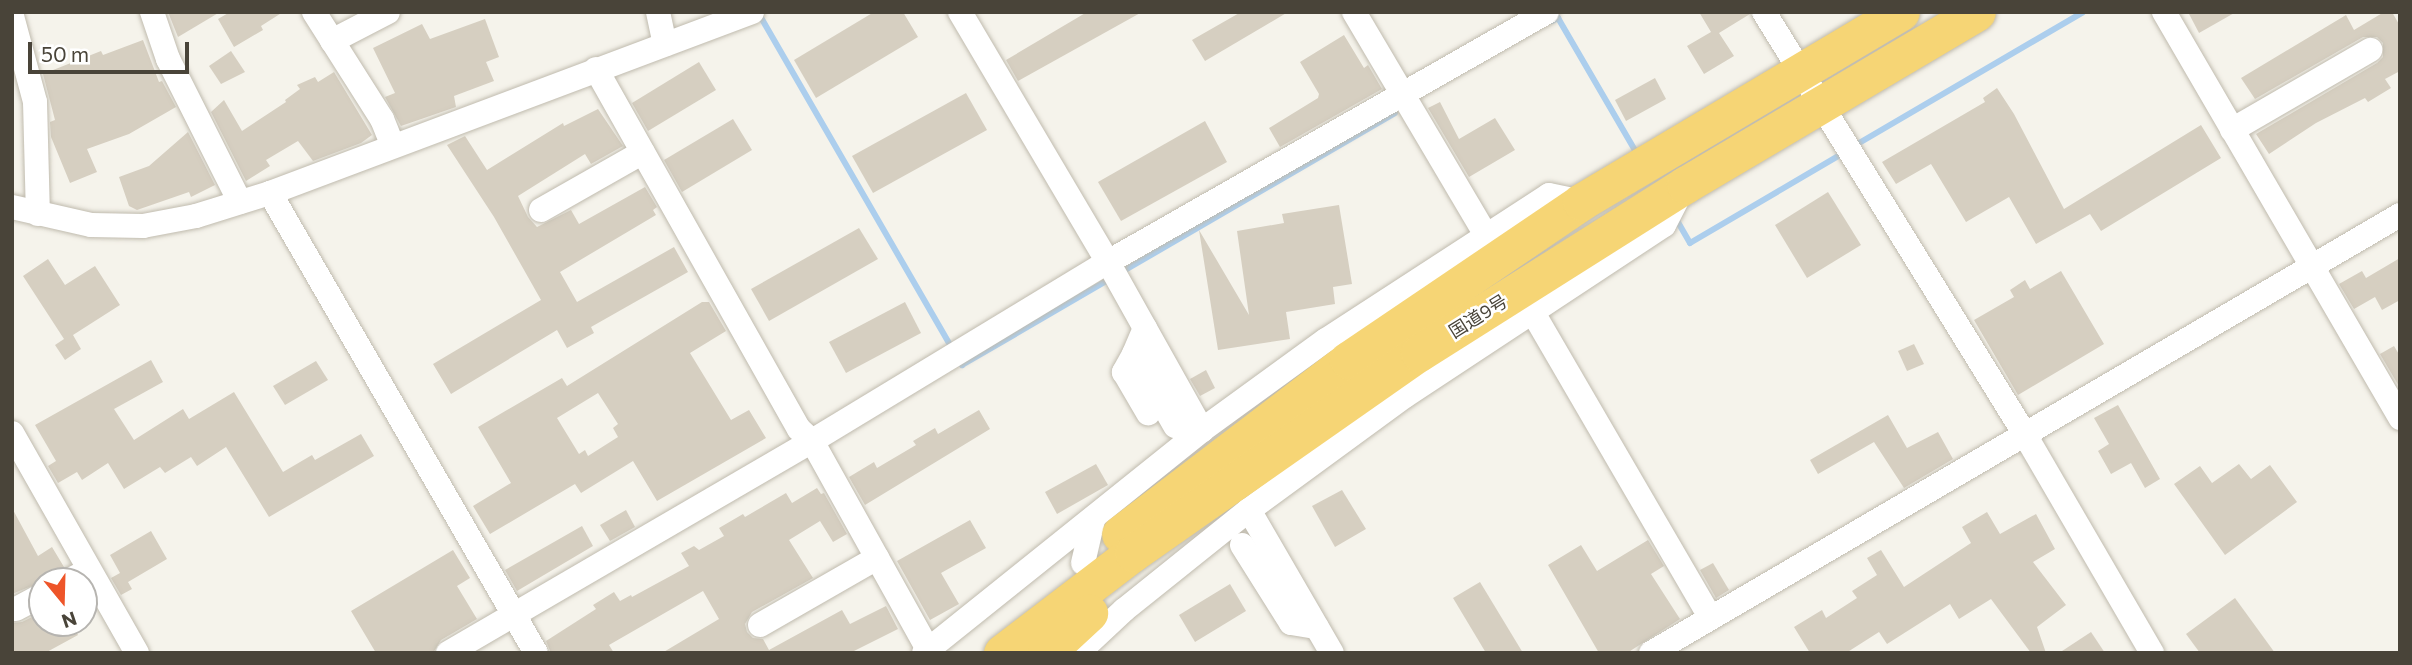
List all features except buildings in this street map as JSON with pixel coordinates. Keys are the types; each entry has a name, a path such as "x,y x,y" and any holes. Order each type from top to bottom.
{"highway":[{"name":"国道9号","path":"972,653 1083,562 1348,360 1581,202 1901,12"},
{"name":"国道9号","path":"1002,653 1133,553 1266,463 1419,353 1818,103 1977,12"},
{"path":"1046,653 1122,583 1266,463"}],"street":[{"path":"152,12 168,59 240,202"},
{"path":"314,12 382,119 394,146"},
{"path":"332,41 388,12"},
{"path":"657,12 665,44"},
{"path":"12,207 91,225 143,226 196,216 270,192 752,12"},
{"path":"960,12 1108,262 1202,430"},
{"path":"1354,12 1486,235"},
{"path":"448,653 812,441 1108,262 1548,12"},
{"path":"1764,12 2024,433 2152,653"},
{"path":"2164,12 2310,268 2400,418"},
{"path":"12,16 35,102 38,214"},
{"path":"2232,131 2370,50"},
{"path":"596,69 799,429 812,441 926,651 1093,520 1202,430 1365,314 1549,195 1581,202"},
{"path":"541,210 643,152"},
{"path":"1078,653 1124,610 1249,510 1405,396 1664,225 1685,185"},
{"path":"270,192 536,653"},
{"path":"1651,653 2400,215"},
{"path":"1532,311 1711,618"},
{"path":"1348,360 1365,314"},
{"path":"1145,328 1124,372 1148,413"},
{"path":"1405,396 1419,353"},
{"path":"1134,354 1175,426"},
{"path":"12,433 74,567"},
{"path":"1249,510 1332,653"},
{"path":"1083,562 1093,520"},
{"path":"1241,557 1291,623 1317,626"},
{"path":"760,625 877,558"},
{"path":"98,602 137,653"},
{"path":"16,609 28,603"}],"waterway":[{"path":"1854,146 2083,12"},
{"path":"759,14 953,350"},
{"path":"1552,21 1558,18 1637,154"},
{"path":"1120,273 1395,113"},
{"path":"1675,217 1690,243 1845,152"},
{"path":"959,359 962,365 1110,279"}]}
